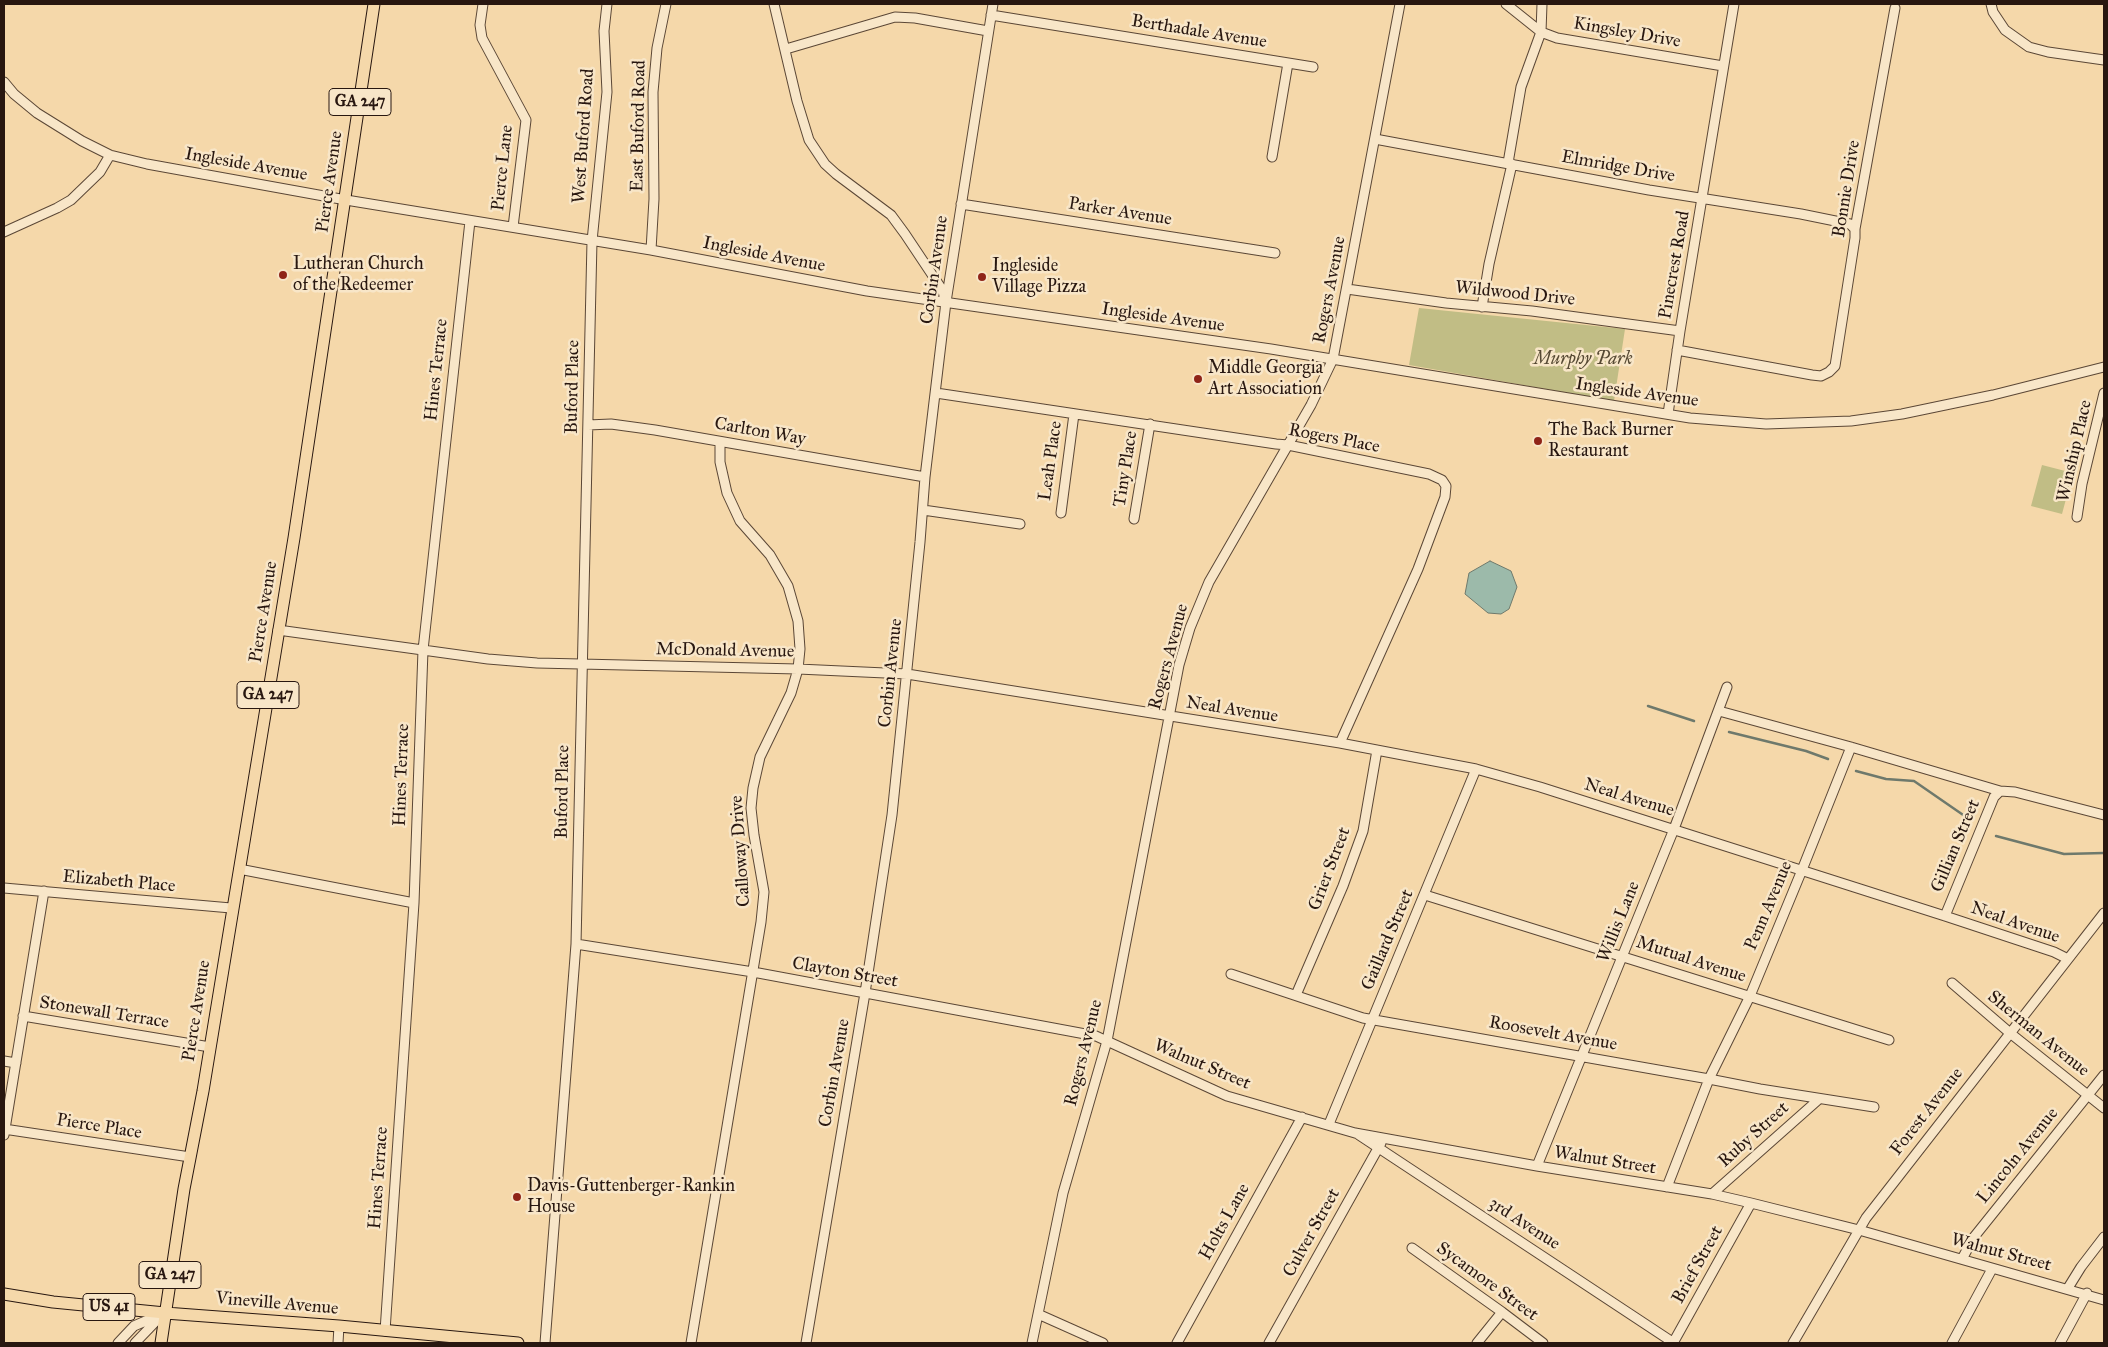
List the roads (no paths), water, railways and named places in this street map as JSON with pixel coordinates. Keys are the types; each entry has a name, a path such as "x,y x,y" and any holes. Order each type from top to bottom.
{"main road":[{"name":"Pierce Avenue","path":"161,1343 190,1157 210,1047 231,908 278,630 346,200 374,4"},
{"name":"Vineville Avenue","path":"4,1294 53,1302 165,1313 339,1326 518,1343"}],"street":[{"name":"Pierce Lane","path":"483,4 480,25 482,38 526,120 513,227"},
{"name":"West Buford Road","path":"592,240 607,92 604,31 607,4"},
{"name":"East Buford Road","path":"651,250 654,199 653,92 657,48 666,4"},
{"path":"774,4 805,130 817,153 836,174 892,217 906,234 943,292 946,302"},
{"name":"Corbin Avenue","path":"806,1343 865,993 892,815 925,477 946,302 993,4"},
{"name":"Rogers Avenue","path":"1032,1343 1063,1193 1107,1041 1179,665 1201,598 1311,405 1333,359 1400,4"},
{"name":"Kingsley Drive","path":"1506,4 1541,32 1588,44 1723,66"},
{"path":"1482,307 1510,164 1521,87 1541,32 1542,4"},
{"name":"Pinecrest Road","path":"1668,414 1734,4"},
{"path":"1992,4 1993,12 2005,30 2029,47 2048,52 2104,60"},
{"name":"Bonnie Drive","path":"1677,350 1812,376 1821,376 1835,366 1856,238 1855,229 1895,8"},
{"name":"Berthadale Avenue","path":"991,14 1313,67"},
{"path":"786,49 895,17 915,18 988,31"},
{"path":"1272,156 1288,63"},
{"name":"Ingleside Avenue","path":"4,82 14,94 51,122 82,141 110,155 147,164 346,200 651,250 861,290 1333,359 1488,386 1715,421 1766,424 1851,421 1902,414 2104,369"},
{"name":"Elmridge Drive","path":"1375,139 1800,214 1850,224 1855,229"},
{"path":"4,232 71,200 100,172 110,155"},
{"name":"Parker Avenue","path":"961,204 1275,253"},
{"name":"Hines Terrace","path":"384,1331 414,902 423,650 470,221"},
{"name":"Buford Place","path":"545,1343 576,944 592,240"},
{"name":"Wildwood Drive","path":"1347,289 1680,331"},
{"name":"Rogers Place","path":"936,393 1276,444 1288,444 1429,474 1442,480 1446,486 1445,497 1418,569 1340,743"},
{"name":"Winship Place","path":"2077,517 2082,484 2100,425 2104,393"},
{"name":"Leah Place","path":"1061,513 1074,414"},
{"name":"Carlton Way","path":"588,425 610,424 646,428 925,477"},
{"name":"Tiny Place","path":"1134,519 1150,424"},
{"name":"Calloway Drive","path":"691,1343 753,972 764,892 751,808 753,788 760,757 791,693 798,669 800,650 798,621 788,586 770,555 740,521 727,493 720,462 720,442"},
{"path":"923,510 1020,524"},
{"name":"McDonald Avenue","path":"278,630 488,659 582,665 798,669 907,674 1169,717"},
{"name":"Willis Lane","path":"1537,1166 1674,829 1727,688"},
{"path":"1718,711 1851,747 2000,791 2015,792 2104,815"},
{"name":"Neal Avenue","path":"1169,717 1340,743 1476,769 1802,870 2054,952 2068,959"},
{"name":"Penn Avenue","path":"1667,1187 1709,1078 1750,996 1851,747"},
{"name":"Grier Street","path":"1296,995 1343,886 1363,831 1377,750"},
{"name":"Gaillard Street","path":"1329,1124 1476,769"},
{"name":"Gillian Street","path":"1945,916 1994,797 2000,791"},
{"path":"239,868 414,902"},
{"name":"Elizabeth Place","path":"4,888 231,908"},
{"path":"4,1131 44,892"},
{"name":"Mutual Avenue","path":"1425,894 1889,1040"},
{"name":"Forest Avenue","path":"1794,1343 1859,1230 1884,1192 2104,913"},
{"name":"Clayton Street","path":"576,944 753,972 1096,1036 1107,1041"},
{"name":"Roosevelt Avenue","path":"1231,974 1363,1018 1709,1078 1818,1100 1874,1107"},
{"name":"Sherman Avenue","path":"1952,983 2010,1033 2104,1108"},
{"name":"Stonewall Terrace","path":"23,1016 210,1047"},
{"name":"Walnut Street","path":"1107,1041 1218,1092 1355,1133 1537,1166 1712,1194 1859,1230 1992,1269 2087,1293 2104,1300"},
{"path":"4,1061 16,1063"},
{"name":"Lincoln Avenue","path":"1962,1260 1974,1237 2104,1075"},
{"name":"Ruby Street","path":"1712,1194 1818,1100"},
{"name":"Holts Lane","path":"1177,1343 1302,1117"},
{"name":"Pierce Place","path":"4,1131 190,1157"},
{"name":"3rd Avenue","path":"1355,1133 1674,1343"},
{"name":"Culver Street","path":"1269,1343 1383,1138"},
{"name":"Brief Street","path":"1674,1343 1751,1203"},
{"path":"2068,1288 2104,1237"},
{"name":"Sycamore Street","path":"1412,1248 1543,1343"},
{"path":"1952,1343 1992,1269"},
{"path":"2060,1343 2087,1293"},
{"path":"1477,1343 1502,1312"},
{"path":"118,1343 134,1326 165,1313"},
{"path":"135,1343 165,1313"},
{"path":"1038,1314 1103,1343"},
{"path":"338,1343 339,1326"}],"waterway":[{"path":"1648,706 1694,721"},
{"path":"1729,732 1806,751 1828,759"},
{"path":"1856,771 1886,779 1914,781 1969,819"},
{"path":"1996,836 2064,854 2104,853"}],"place":[{"name":"Lutheran Church of the Redeemer","path":"283,275"},
{"name":"Ingleside Village Pizza","path":"982,277"},
{"name":"Middle Georgia Art Association","path":"1198,379"},
{"name":"The Back Burner Restaurant","path":"1538,441"},
{"name":"Davis-Guttenberger-Rankin House","path":"517,1197"}],"park label":[{"name":"Murphy Park","path":"1583,360"}]}
